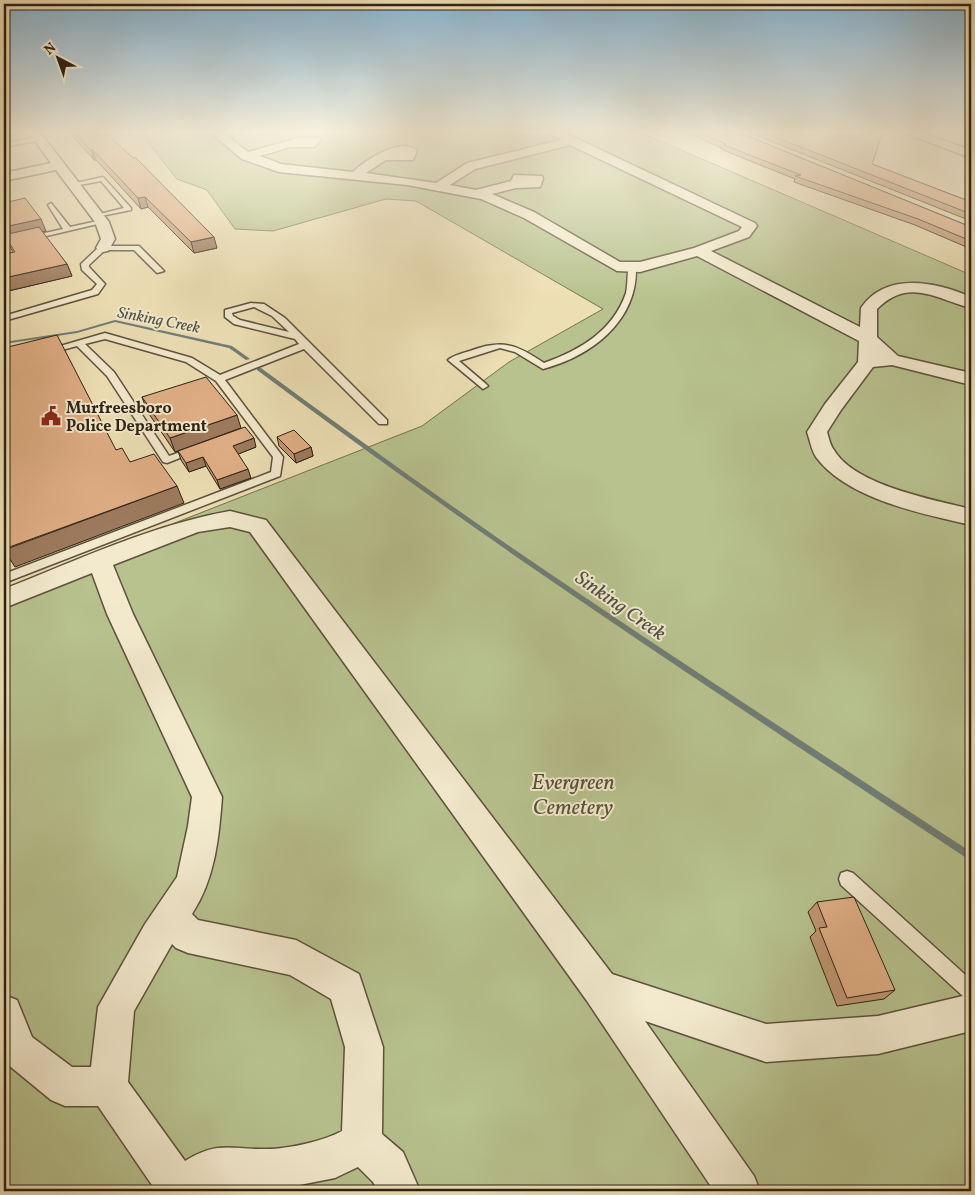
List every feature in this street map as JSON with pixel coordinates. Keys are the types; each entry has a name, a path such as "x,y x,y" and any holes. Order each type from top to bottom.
{"street":[{"path":"76,187 100,219 108,238 103,248"},
{"path":"444,187 477,194 509,205 617,266 632,268 699,251 744,234 750,226 667,187"},
{"path":"477,194 505,187"},
{"path":"699,251 869,339 892,360"},
{"path":"971,303 931,288 904,286 873,302 869,308 867,363 832,408 817,432 824,453 849,476 895,496 971,517"},
{"path":"867,363 892,360 971,379"},
{"path":"4,599 158,537 195,526 230,519 258,526 600,988 739,1191"},
{"path":"99,561 124,623 206,796 204,826 192,884 116,1007 108,1087 181,1190 212,1168 269,1170 335,1156 362,1143"},
{"path":"171,916 188,936 296,958 346,987 364,1047 362,1143 388,1167 399,1191"},
{"path":"600,988 766,1043 878,1036 971,1013"},
{"path":"4,1013 19,1050 65,1086 108,1087"}],"lane":[{"path":"4,244 68,230 129,209 110,187"},
{"path":"51,205 68,230"},
{"path":"4,319 95,292 102,284 86,268 85,264 103,248 136,248 160,271"},
{"path":"483,386 453,360 500,344 520,350 543,366 588,347 607,330 626,304 634,279 632,268"},
{"path":"298,337 237,322 228,317 228,312 254,305 261,305 269,309 298,337 383,422"},
{"path":"4,579 276,474 278,457 252,430 219,379 189,360 105,336 32,354"},
{"path":"79,342 110,374 167,460 203,448"},
{"path":"219,379 305,345"},
{"path":"847,879 971,992"}],"green space":[{"name":"Evergreen Cemetery","path":"198,187 766,187 971,275 971,1191 4,1191 4,590 422,426 509,362 603,309 416,201 386,199 273,231 235,229 207,190"}],"building":[{"path":"127,187 164,187 214,237 191,242 145,197 138,198"},
{"path":"826,187 872,187 971,227 971,241 918,219"},
{"path":"902,187 931,187 971,202 971,214"},
{"path":"25,198 41,219 4,227 4,214 10,212 4,203"},
{"path":"39,227 67,264 4,278 4,254 15,252 4,235"},
{"name":"Murfreesboro Police Department","path":"57,335 116,450 122,448 130,462 154,454 177,486 4,549 4,348"},
{"path":"206,377 237,415 170,438 142,397"},
{"path":"245,427 254,438 233,446 248,469 217,480 203,457 186,463 178,451"},
{"path":"294,430 311,447 294,454 277,437"},
{"path":"854,897 895,990 847,998 819,928 827,927 817,902"}],"waterway":[{"name":"Sinking Creek","path":"4,343 77,332 115,321 230,347 248,359"},
{"name":"Sinking Creek","path":"259,369 434,496 611,619 971,856"}],"place":[{"name":"Murfreesboro Police Department","path":"51,416"}]}
